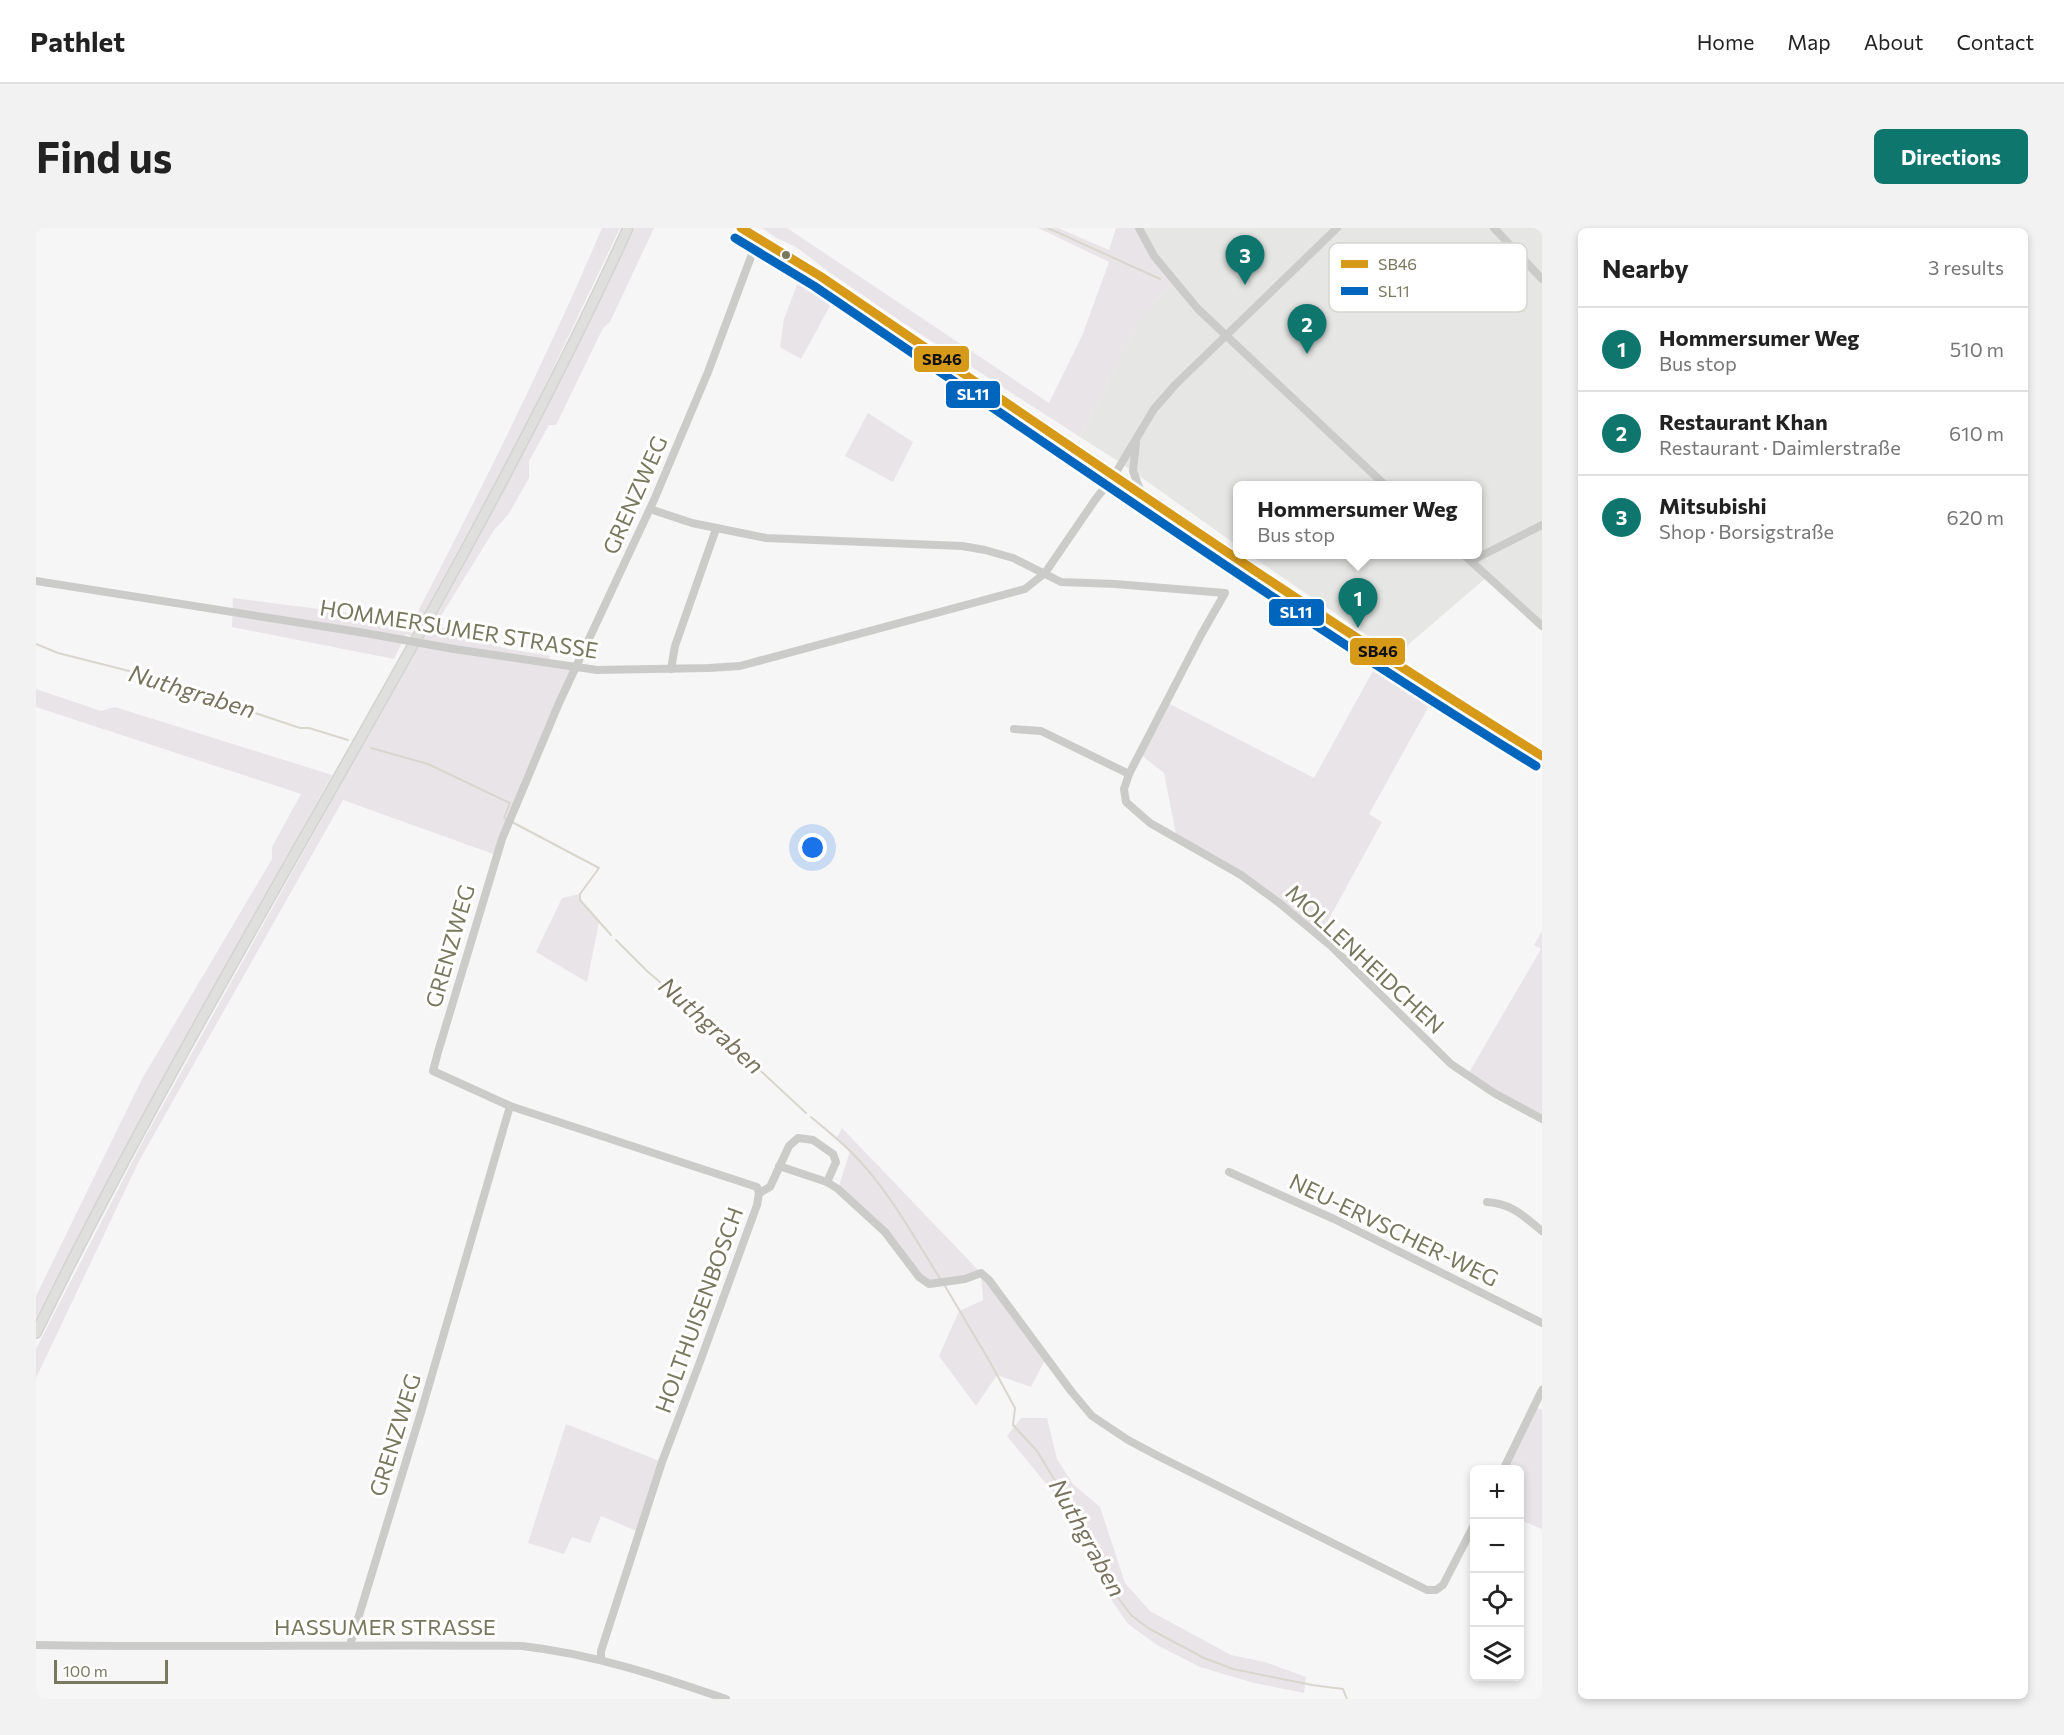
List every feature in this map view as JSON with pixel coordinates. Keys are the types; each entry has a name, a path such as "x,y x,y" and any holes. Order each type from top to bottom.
{"main road":[{"path":"36,1333 114,1178 499,489 628,228"},
{"path":"741,228 820,276 1233,554"},
{"path":"1241,559 1447,698 1542,756"}],"street":[{"path":"1139,228 1154,256 1173,281 1225,336 1381,481"},
{"name":"HOMMERSUMER STRASSE","path":"36,580 577,669 597,670 740,666 1025,589 1044,573 1115,474 1155,409 1175,385 1337,228"},
{"path":"1494,228 1508,243"},
{"name":"GRENZWEG","path":"350,1645 422,1409 510,1106 433,1071 501,839 559,703 577,669 650,509 708,372 758,238"},
{"path":"1527,263 1542,279"},
{"path":"1136,439 1133,471 1140,490"},
{"path":"650,509 692,524 766,538 962,546 1013,558 1044,573"},
{"path":"1482,555 1542,525"},
{"path":"672,669 675,646 716,529"},
{"path":"1468,559 1542,626"},
{"path":"1471,561 1475,559"},
{"name":"MOLLENHEIDCHEN","path":"1044,573 1061,582 1225,593 1129,774 1124,789 1126,802 1150,823 1241,875 1278,902 1331,946 1451,1064 1494,1093 1542,1119"},
{"path":"1014,729 1041,731 1129,774"},
{"name":"HOLTHUISENBOSCH","path":"510,1106 757,1186 759,1193 757,1205 702,1359 662,1462 603,1643 601,1659"},
{"path":"759,1193 770,1187 789,1146 798,1138 807,1138 829,1149 833,1154 836,1162 827,1182"},
{"path":"779,1166 827,1182 838,1189 885,1232 919,1277 929,1284 965,1279 981,1273 989,1280 1092,1416 1158,1456 1427,1590 1436,1590 1443,1585 1470,1533"},
{"name":"NEU-ERVSCHER-WEG","path":"1229,1172 1334,1219 1542,1323"},
{"path":"1487,1202 1504,1203 1542,1231"},
{"path":"1505,1465 1542,1390"},
{"name":"HASSUMER STRASSE","path":"36,1645 522,1646 560,1650 601,1659 726,1699"}],"shaded area":[{"path":"602,228 620,228 519,440 411,636 406,634 394,659 232,627 233,598 413,621 511,426"},
{"path":"635,228 654,228 610,322 603,328 556,425 549,425 529,461 529,478 508,515 494,530 436,624 458,635 508,649 550,656 548,663 577,669 496,855 343,800 139,1161 36,1378 36,1349 143,1141 484,527"},
{"path":"762,228 787,228 1049,403 1082,336 1109,262 1038,228 1058,228 1109,250 1116,228 1139,228 1173,281 1139,320 1080,437 902,322 796,247"},
{"path":"1139,228 1542,228 1542,626 1487,577 1410,643 1399,657 1256,559 1482,559 1482,481 1233,481 1233,542 1121,463 1080,437 1139,320 1173,281"},
{"path":"803,269 837,293 801,359 780,347 784,319"},
{"path":"868,413 913,442 893,482 845,456"},
{"path":"1379,660 1434,697 1369,814 1382,822 1319,937 1278,902 1177,839 1164,773 1140,754 1166,702 1314,778"},
{"path":"36,689 101,711 115,707 332,775 192,1028 36,1321 36,1296 142,1079 272,859 272,847 301,794 36,707"},
{"path":"580,894 580,900 599,922 587,982 536,952 562,898"},
{"path":"1542,931 1542,1119 1467,1076 1541,949 1534,945"},
{"path":"842,1128 981,1273 1046,1358 1031,1387 997,1375 976,1406 939,1356 959,1311 983,1300 981,1274 929,1284 885,1232 838,1189 850,1151 836,1139"},
{"path":"1534,1406 1542,1410 1542,1529 1524,1522 1524,1465 1505,1465"},
{"path":"1021,1418 1047,1418 1057,1459 1073,1484 1100,1507 1125,1583 1150,1611 1231,1655 1265,1662 1306,1677 1304,1693 1254,1683 1200,1667 1157,1645 1128,1624 1112,1601 1097,1564 1074,1521 1007,1436"},
{"path":"566,1424 662,1462 639,1532 601,1516 590,1543 572,1537 564,1554 528,1543"}],"waterway":[{"path":"1048,228 1160,279"},
{"name":"Nuthgraben","path":"36,644 58,653 129,671 300,728 309,728 348,740"},
{"name":"Nuthgraben","path":"371,748 428,764 510,803 504,818 507,819"},
{"name":"Nuthgraben","path":"512,822 599,868 580,894 580,900 611,935"},
{"name":"Nuthgraben","path":"616,940 647,971 722,1035 806,1113"},
{"name":"Nuthgraben","path":"811,1117 864,1165 899,1213 941,1280"},
{"name":"Nuthgraben","path":"945,1286 1015,1408 1013,1425 1037,1451 1054,1479 1066,1490 1110,1577 1116,1595 1131,1615 1148,1628 1204,1658 1233,1669 1343,1689 1347,1699"}],"transit line":[{"name":"SB46","path":"741,228 820,276 1233,556"},
{"name":"SL11","path":"735,238 814,286 1353,650 1536,766"},
{"name":"SB46","path":"1238,559 1359,640 1542,756"}],"place":[{"name":"Mitsubishi","path":"1245,285"},
{"name":"Restaurant Khan","path":"1307,354"},
{"name":"Hommersumer Weg","path":"1358,628"}]}
